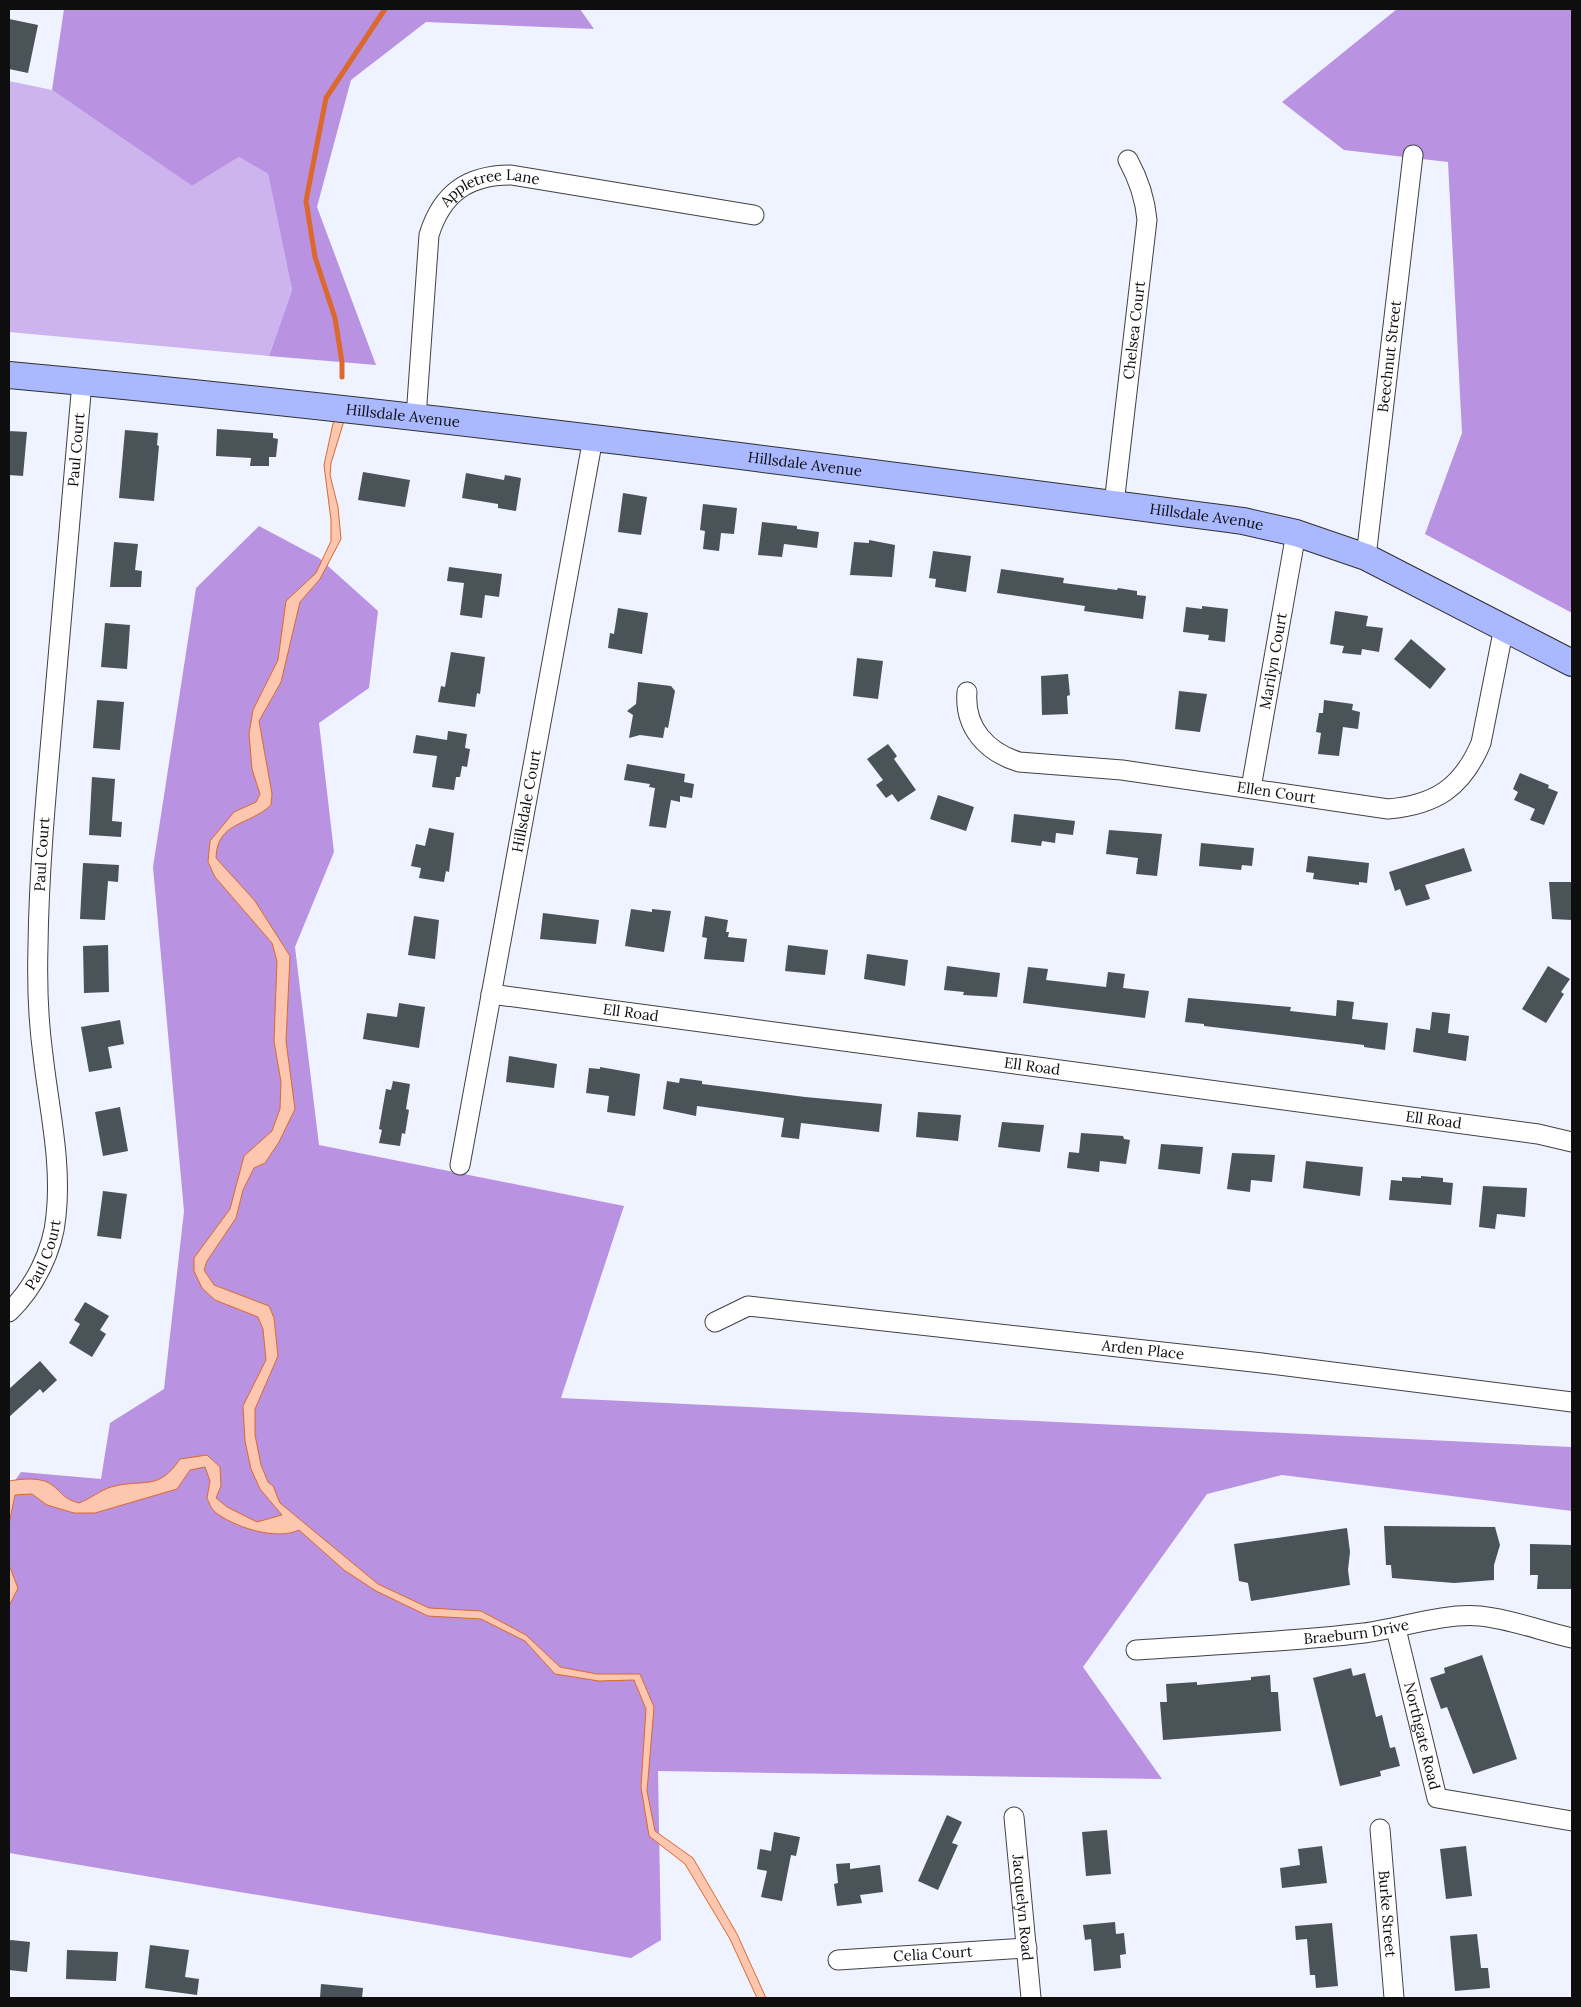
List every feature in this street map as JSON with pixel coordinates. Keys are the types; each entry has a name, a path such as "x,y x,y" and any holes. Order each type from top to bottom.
{"street":[{"name":"Beechnut Street","path":"1366,557 1413,155"},
{"name":"Chelsea Court","path":"1114,504 1147,220 1143,192 1128,160"},
{"name":"Appletree Lane","path":"416,417 430,234 434,220 443,204 457,190 474,180 492,175 511,175 754,215"},
{"name":"Hillsdale Avenue","path":"9,376 416,417 1243,521 1296,533 1366,557 1572,663"},
{"name":"Paul Court","path":"9,1312 31,1286 40,1269 49,1247 56,1218 57,1157 43,1054 38,999 38,944 48,776 82,382"},
{"name":"Hillsdale Court","path":"460,1165 593,438"},
{"name":"Marilyn Court","path":"1250,788 1296,533"},
{"name":"Ellen Court","path":"967,692 968,715 975,732 987,746 1003,757 1019,762 1122,770 1388,809 1410,807 1431,800 1447,791 1462,777 1473,761 1481,743 1504,627"},
{"name":"Ell Road","path":"492,994 1571,1138"},
{"name":"Arden Place","path":"715,1322 748,1306 1146,1350 1572,1402"},
{"name":"Braeburn Drive","path":"1136,1650 1306,1640 1396,1629 1443,1618 1481,1616 1509,1621 1539,1631 1572,1638"},
{"name":"Northgate Road","path":"1396,1629 1437,1798 1572,1821"},
{"name":"Jacquelyn Road","path":"1014,1816 1031,1998"},
{"name":"Burke Street","path":"1380,1830 1394,1998"},
{"name":"Celia Court","path":"838,1960 1027,1948"}],"shaded area":[{"path":"64,9 580,9 594,29 426,22 351,80 317,207 376,365 269,356 292,290 268,174 239,157 192,186 52,90"},
{"path":"1397,9 1572,9 1572,613 1425,534 1462,433 1448,162 1344,150 1282,102"},
{"path":"9,81 52,90 192,186 239,157 268,174 292,290 269,356 9,332"},
{"path":"334,419 344,421 331,463 330,475 338,507 341,539 320,579 300,602 281,682 259,721 272,794 271,805 228,831 222,837 218,846 216,858 255,901 290,956 286,1041 295,1109 279,1142 265,1163 254,1168 243,1190 236,1218 207,1261 204,1270 214,1285 269,1306 274,1318 278,1356 255,1409 255,1435 261,1465 280,1503 378,1584 429,1608 481,1611 526,1635 560,1667 597,1674 640,1674 654,1707 647,1791 655,1831 693,1858 737,1934 766,1998 757,1998 730,1939 685,1864 649,1836 641,1787 646,1709 634,1680 599,1681 555,1674 525,1641 481,1619 428,1616 376,1591 344,1570 299,1530 290,1533 267,1533 233,1523 215,1512 210,1505 207,1498 210,1481 205,1467 190,1470 177,1489 95,1513 74,1513 47,1505 32,1494 15,1495 9,1524 9,1481 29,1479 45,1481 69,1499 79,1503 111,1487 157,1480 165,1476 180,1459 207,1455 220,1467 221,1486 216,1498 227,1507 257,1522 282,1515 260,1489 251,1469 245,1441 243,1406 266,1360 263,1329 258,1317 215,1300 202,1288 194,1271 194,1258 230,1209 244,1156 272,1131 280,1109 281,1082 274,1041 277,961 272,943 215,877 208,862 210,841 234,812 256,802 260,794 252,769 249,734 253,710 278,660 286,601 316,573 331,541 331,520 324,465"},
{"path":"259,526 319,558 378,611 369,688 319,723 334,852 295,947 319,1145 624,1206 561,1398 1572,1447 1572,1511 1282,1475 1207,1494 1083,1667 1162,1779 658,1771 661,1940 631,1958 9,1853 9,1489 21,1472 101,1479 110,1423 164,1389 184,1211 153,867 196,588"},
{"path":"9,1565 18,1588 9,1606"}],"building":[{"path":"9,19 38,25 28,73 9,69"},
{"path":"217,429 273,433 273,438 278,439 276,457 269,457 269,466 250,466 251,458 216,456"},
{"path":"125,430 158,433 157,445 159,446 154,501 119,498"},
{"path":"9,431 27,432 23,476 9,475"},
{"path":"363,472 410,480 405,507 358,500"},
{"path":"466,473 504,480 505,475 521,478 516,511 498,508 498,504 462,498"},
{"path":"623,493 647,497 641,535 618,532"},
{"path":"703,504 737,508 734,534 721,533 719,551 703,549 705,531 700,530"},
{"path":"762,522 797,526 797,529 819,532 817,548 784,544 782,557 758,555"},
{"path":"869,540 895,545 892,577 850,575 854,542 869,543"},
{"path":"114,542 138,544 135,570 142,571 141,587 110,587"},
{"path":"933,551 971,556 966,592 935,587 936,579 929,578"},
{"path":"449,567 502,574 499,597 485,595 482,618 460,615 464,583 447,581"},
{"path":"1001,569 1064,578 1063,583 1137,591 1137,595 1146,596 1143,619 1084,611 1085,606 997,593"},
{"path":"1202,606 1228,609 1225,642 1208,640 1209,635 1183,632 1186,607 1202,609"},
{"path":"618,608 648,613 642,654 608,648 610,633 614,634"},
{"path":"1335,611 1368,616 1366,626 1383,628 1379,652 1362,649 1361,655 1342,653 1344,646 1330,644"},
{"path":"105,623 130,625 127,669 101,667"},
{"path":"1411,639 1446,669 1430,689 1394,659"},
{"path":"451,652 485,657 480,694 477,693 475,707 438,702 441,686 445,687"},
{"path":"857,658 883,661 878,699 853,696"},
{"path":"1068,674 1070,695 1067,696 1068,714 1042,715 1041,676"},
{"path":"638,682 671,686 675,691 668,728 665,727 663,738 640,735 629,738 633,715 627,711 636,704"},
{"path":"1179,691 1207,694 1200,732 1175,729"},
{"path":"97,700 124,702 120,750 93,748"},
{"path":"1324,700 1353,704 1352,710 1360,712 1358,729 1343,727 1339,756 1318,754 1321,733 1316,732 1319,713 1323,713"},
{"path":"448,731 467,734 465,748 470,749 467,767 462,766 460,777 456,777 454,790 432,787 437,756 413,753 416,735 447,740"},
{"path":"888,744 897,756 894,759 916,790 898,802 892,794 886,798 876,785 883,780 867,759"},
{"path":"627,764 685,774 684,782 694,784 692,798 680,796 680,802 671,800 666,828 649,826 655,788 649,787 650,784 624,780"},
{"path":"1520,773 1549,785 1548,788 1558,792 1544,825 1530,820 1535,809 1514,800 1518,792 1513,789"},
{"path":"92,777 115,779 112,821 122,822 121,837 89,835"},
{"path":"938,795 974,807 966,831 930,819"},
{"path":"1014,814 1075,821 1073,835 1056,833 1055,843 1042,841 1041,846 1011,842"},
{"path":"429,828 454,833 449,872 446,871 444,882 419,878 421,868 411,866 416,844 425,846"},
{"path":"1109,830 1162,834 1157,876 1136,874 1138,858 1106,854"},
{"path":"1201,843 1254,848 1252,866 1242,865 1241,870 1199,866"},
{"path":"1464,848 1472,871 1425,885 1430,899 1406,906 1400,889 1395,891 1389,872"},
{"path":"1308,856 1369,863 1367,883 1359,882 1359,885 1313,879 1314,873 1306,872"},
{"path":"83,863 119,865 118,882 108,881 105,920 80,919"},
{"path":"1549,882 1572,882 1572,920 1552,919"},
{"path":"631,909 652,912 652,909 671,911 664,952 625,946"},
{"path":"543,913 599,920 596,944 540,939"},
{"path":"414,916 439,920 435,959 408,955"},
{"path":"705,916 728,920 726,932 729,932 728,937 747,939 744,962 704,959 707,938 702,937"},
{"path":"108,945 109,992 84,993 83,946"},
{"path":"788,945 828,950 825,975 785,971"},
{"path":"867,954 908,960 905,986 864,979"},
{"path":"947,966 1000,973 997,997 963,995 964,992 944,990"},
{"path":"1548,966 1570,979 1561,992 1564,994 1546,1023 1522,1009"},
{"path":"1028,967 1048,969 1046,980 1106,987 1108,972 1125,974 1123,988 1149,991 1145,1018 1023,1003"},
{"path":"1188,998 1291,1007 1290,1011 1336,1016 1337,1000 1354,1002 1352,1019 1388,1023 1385,1050 1364,1047 1364,1045 1204,1026 1204,1024 1185,1022"},
{"path":"399,1003 425,1007 419,1048 363,1039 367,1013 397,1017"},
{"path":"1432,1012 1450,1014 1448,1033 1469,1036 1466,1061 1413,1052 1416,1028 1430,1030"},
{"path":"120,1020 124,1044 108,1047 112,1068 89,1072 81,1027"},
{"path":"509,1056 557,1064 554,1088 506,1082"},
{"path":"600,1067 640,1074 635,1116 607,1112 609,1096 586,1093 589,1068 600,1069"},
{"path":"680,1078 702,1081 702,1084 805,1097 882,1104 879,1132 801,1123 799,1139 781,1137 784,1118 697,1106 696,1116 663,1109 667,1081 679,1083"},
{"path":"393,1081 410,1084 406,1109 409,1110 405,1134 402,1133 400,1146 379,1143 382,1130 379,1129 386,1089 391,1090"},
{"path":"120,1107 128,1151 103,1156 95,1112"},
{"path":"918,1112 961,1115 958,1141 916,1137"},
{"path":"1002,1122 1044,1125 1040,1152 998,1147"},
{"path":"1081,1133 1123,1136 1124,1139 1130,1140 1126,1164 1100,1161 1099,1172 1067,1168 1069,1152 1079,1153"},
{"path":"1161,1144 1203,1147 1200,1174 1158,1169"},
{"path":"1232,1153 1275,1155 1272,1182 1251,1180 1250,1192 1227,1189"},
{"path":"1306,1161 1363,1167 1360,1196 1303,1188"},
{"path":"1421,1176 1443,1178 1443,1182 1453,1183 1451,1205 1389,1200 1391,1180 1402,1181 1402,1177 1421,1178"},
{"path":"1483,1186 1527,1188 1525,1217 1497,1214 1495,1229 1479,1227"},
{"path":"103,1191 127,1194 121,1239 97,1236"},
{"path":"85,1302 109,1316 100,1330 106,1334 92,1357 69,1343 80,1324 74,1320"},
{"path":"40,1361 57,1380 43,1393 40,1389 9,1417 9,1389"},
{"path":"1384,1526 1495,1527 1500,1545 1494,1565 1494,1580 1454,1583 1392,1578 1391,1565 1386,1565"},
{"path":"1347,1528 1350,1552 1348,1570 1350,1585 1251,1601 1248,1583 1239,1581 1234,1544"},
{"path":"1530,1544 1572,1545 1572,1589 1537,1589 1538,1575 1530,1575"},
{"path":"1482,1655 1517,1759 1473,1774 1447,1707 1441,1709 1430,1678 1445,1673 1444,1668"},
{"path":"1351,1668 1353,1676 1365,1673 1376,1717 1382,1715 1390,1748 1395,1747 1400,1766 1380,1771 1381,1776 1340,1786 1313,1678"},
{"path":"1270,1675 1271,1692 1278,1692 1281,1731 1163,1740 1160,1702 1167,1702 1166,1684 1197,1682 1197,1685 1251,1680 1251,1677"},
{"path":"947,1815 962,1822 952,1843 958,1845 938,1890 918,1881"},
{"path":"1107,1830 1111,1874 1086,1876 1082,1832"},
{"path":"774,1832 800,1837 796,1856 791,1855 782,1901 761,1897 767,1871 757,1869 760,1849 771,1851"},
{"path":"1322,1846 1327,1883 1282,1888 1280,1868 1300,1865 1298,1849"},
{"path":"1466,1846 1472,1896 1446,1899 1440,1849"},
{"path":"850,1863 850,1869 880,1865 883,1892 860,1895 862,1903 837,1906 834,1884 838,1883 836,1864"},
{"path":"1115,1922 1116,1934 1124,1933 1126,1954 1120,1955 1121,1968 1094,1971 1091,1939 1085,1940 1083,1925"},
{"path":"1332,1923 1338,1986 1316,1988 1315,1975 1310,1975 1307,1939 1296,1940 1295,1926"},
{"path":"1477,1934 1481,1968 1488,1968 1490,1988 1455,1991 1450,1936"},
{"path":"9,1941 30,1942 27,1972 9,1970"},
{"path":"150,1945 189,1950 185,1977 199,1979 197,1995 145,1988"},
{"path":"67,1950 118,1952 116,1981 66,1979"},
{"path":"321,1984 363,1988 362,1998 320,1998"}],"waterway":[{"path":"342,377 342,362 335,318 315,257 306,201 326,98 385,9"}]}
